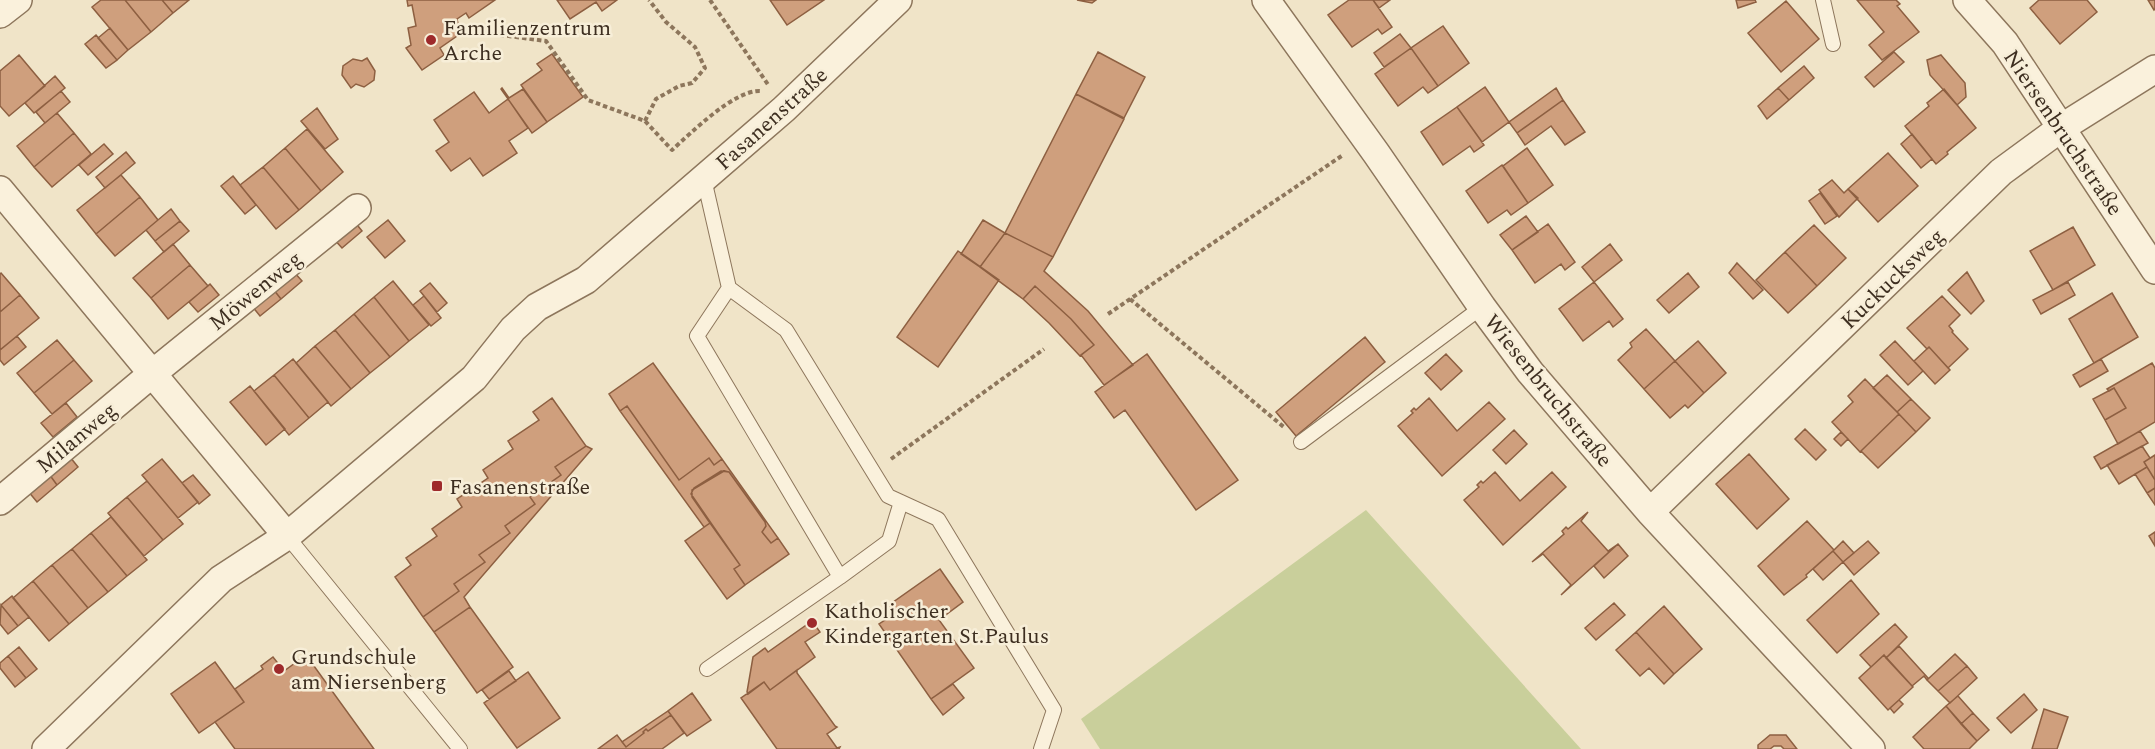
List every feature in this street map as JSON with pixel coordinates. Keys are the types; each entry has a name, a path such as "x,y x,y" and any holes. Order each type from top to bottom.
{"street":[{"path":"0,14 18,0"},
{"name":"Fasanenstraße","path":"46,749 221,579 287,536 474,378 513,329 537,307 586,280 784,109 898,0"},
{"name":"Wiesenbruchstraße","path":"1266,0 1530,372 1650,512 1871,749"},
{"name":"Niersenbruchstraße","path":"1967,0 2005,44 2155,270"},
{"name":"Kuckucksweg","path":"1650,512 2001,172 2061,128 2155,69"},
{"path":"0,190 287,536"},
{"name":"Möwenweg","path":"153,373 357,208"},
{"name":"Milanweg","path":"0,501 153,373"}],"lane":[{"path":"1823,0 1833,44"},
{"path":"704,179 729,288 786,330 888,496 938,519 1054,710 1041,749"},
{"path":"729,288 697,336 840,577"},
{"path":"1301,442 1482,307"},
{"path":"707,669 889,541 901,502"},
{"path":"287,536 460,749"}],"path":[{"path":"645,121 656,99 679,86 692,83 705,68 695,47 666,22 649,0"},
{"path":"470,31 546,41 588,100 645,121 672,150 716,111 752,90 772,91 710,0"},
{"path":"1108,314 1366,139"},
{"path":"1130,299 1301,442"},
{"path":"873,472 1044,349"}],"green space":[{"path":"1366,510 1581,749 1100,749 1081,719"}],"building":[{"path":"101,0 125,0 151,32 128,50 92,7"},
{"path":"125,0 162,0 173,13 151,32"},
{"path":"162,0 189,0 173,13"},
{"name":"Familienzentrum Arche","path":"407,0 495,0 469,18 466,13 457,19 460,34 440,48 444,55 422,70 406,48 411,45 408,28 416,26 412,5 408,6"},
{"name":"Familienzentrum Arche","path":"557,0 617,0 602,11 596,2 570,19"},
{"path":"770,0 824,0 787,25"},
{"path":"1077,0 1096,0 1092,3"},
{"path":"1349,0 1373,0 1392,27 1382,34 1378,29 1352,47 1328,15"},
{"path":"1373,0 1390,0 1379,8"},
{"path":"1736,0 1755,0 1756,2 1738,8"},
{"path":"1857,0 1896,0 1900,4 1897,6 1919,32 1882,60 1869,45 1884,32"},
{"path":"2039,0 2087,0 2097,12 2060,44 2030,8"},
{"path":"2148,0 2155,0 2154,10"},
{"path":"1786,1 1819,39 1781,72 1748,33"},
{"path":"1443,26 1469,63 1438,86 1411,48"},
{"path":"110,28 128,50 117,60 98,38"},
{"path":"1400,34 1411,48 1384,67 1374,53"},
{"path":"96,35 117,60 106,68 85,44"},
{"path":"1411,48 1438,86 1428,93 1423,87 1398,106 1375,74"},
{"path":"1098,52 1145,77 1124,118 1076,94"},
{"path":"1894,52 1904,62 1874,87 1865,77"},
{"path":"552,54 583,97 547,122 521,85 542,70 537,64"},
{"path":"19,55 45,86 9,116 0,106 0,71"},
{"path":"1941,55 1965,83 1966,97 1957,105 1930,75 1927,60"},
{"path":"367,58 375,71 374,80 364,87 356,84 351,88 342,75 343,66 353,59 362,61"},
{"path":"1804,66 1814,78 1789,100 1778,88"},
{"path":"55,76 65,88 34,113 25,103"},
{"path":"1485,87 1509,122 1482,142 1457,107"},
{"path":"502,88 509,98 523,89 547,122 532,133"},
{"path":"1556,88 1563,100 1517,133 1509,122"},
{"path":"1778,88 1789,100 1767,119 1758,106"},
{"path":"1944,89 1976,128 1936,164 1905,126 1929,106 1927,103"},
{"path":"61,91 70,102 45,123 36,112"},
{"path":"474,92 489,113 508,99 528,128 509,141 517,153 483,176 470,158 451,171 436,151 449,142 434,120"},
{"path":"1076,94 1124,119 1053,257 1005,233"},
{"path":"1563,100 1585,132 1565,145 1551,126 1525,145 1517,133"},
{"path":"1457,107 1484,145 1474,152 1470,146 1443,165 1421,132"},
{"path":"317,108 338,139 325,149 301,121"},
{"path":"57,113 74,133 34,167 17,146"},
{"path":"307,129 343,172 321,191 285,148"},
{"path":"74,133 91,154 52,187 34,167"},
{"path":"1912,134 1932,159 1921,168 1901,144"},
{"path":"104,144 113,154 88,175 79,165"},
{"path":"285,148 321,191 299,210 263,167"},
{"path":"1527,148 1553,185 1528,203 1503,166"},
{"path":"126,152 135,163 105,188 96,177"},
{"path":"1888,153 1918,186 1878,222 1848,189"},
{"path":"1502,165 1528,203 1511,215 1507,210 1488,223 1466,191"},
{"path":"263,167 299,210 276,229 240,185"},
{"path":"121,175 140,197 96,234 77,210"},
{"path":"233,176 256,205 245,214 221,186"},
{"path":"1832,180 1844,193 1848,189 1858,198 1839,217 1819,190"},
{"path":"1820,193 1837,216 1825,224 1809,201"},
{"path":"140,197 158,220 115,256 96,234"},
{"path":"171,209 180,221 155,241 146,230"},
{"path":"1526,216 1538,232 1512,250 1500,235"},
{"path":"388,220 405,241 385,258 367,237"},
{"path":"983,220 1005,233 980,267 961,254"},
{"path":"180,221 189,231 164,252 155,241"},
{"path":"354,221 362,231 342,248 333,238"},
{"path":"1548,224 1575,262 1565,270 1561,264 1535,283 1512,250"},
{"path":"1814,225 1846,258 1817,286 1785,252"},
{"path":"2073,227 2095,265 2053,290 2030,251"},
{"path":"1005,233 1053,257 1044,271 1088,311 1133,365 1104,385 1081,355 1094,345 1071,319 1035,286 1023,299 980,267"},
{"path":"173,244 190,265 151,298 133,278"},
{"path":"1610,244 1622,260 1594,282 1582,267"},
{"path":"958,251 999,280 938,367 897,337"},
{"path":"1785,252 1817,286 1788,313 1756,280"},
{"path":"1737,263 1763,290 1753,299 1729,273"},
{"path":"190,265 208,286 168,319 151,298"},
{"path":"293,271 302,281 281,299 273,289"},
{"path":"1967,272 1984,301 1971,314 1948,290"},
{"path":"1688,273 1699,287 1669,313 1657,300"},
{"path":"0,274 20,295 0,312"},
{"path":"393,281 429,325 409,341 374,297"},
{"path":"1594,282 1623,319 1613,327 1609,321 1583,341 1559,309"},
{"path":"2068,282 2075,295 2041,314 2033,300"},
{"path":"430,283 447,303 437,312 420,291"},
{"path":"210,284 219,295 198,312 189,302"},
{"path":"1035,286 1071,319 1094,345 1080,356 1023,299"},
{"path":"273,289 281,299 260,316 252,306"},
{"path":"2112,293 2138,337 2094,363 2069,319"},
{"path":"20,295 39,318 0,350 0,312"},
{"path":"424,296 441,318 431,326 413,305"},
{"path":"1942,296 1960,315 1949,326 1968,349 1948,368 1907,328"},
{"path":"374,297 409,341 390,357 354,314"},
{"path":"354,314 390,357 370,373 335,330"},
{"path":"1646,329 1675,361 1644,389 1618,360 1632,347 1630,343"},
{"path":"335,330 370,373 351,389 315,346"},
{"path":"17,336 26,347 4,365 0,360 0,350"},
{"path":"1365,337 1385,362 1296,436 1276,412"},
{"path":"57,340 74,360 34,393 17,373"},
{"path":"1698,341 1726,373 1704,393 1675,361"},
{"path":"1895,341 1923,371 1908,385 1880,355"},
{"path":"315,346 351,389 331,406 296,363"},
{"path":"1929,347 1950,370 1935,384 1914,361"},
{"path":"1147,354 1238,480 1196,510 1125,410 1114,418 1095,392"},
{"path":"1446,354 1462,371 1441,390 1425,373"},
{"path":"293,359 328,402 309,418 274,375"},
{"path":"2101,359 2108,371 2080,387 2073,375"},
{"path":"74,360 92,381 52,414 34,393"},
{"path":"1675,361 1704,393 1688,408 1685,405 1670,418 1644,389"},
{"path":"653,363 722,459 714,465 709,458 679,480 627,406 620,411 609,394"},
{"path":"2152,363 2155,368 2155,422 2118,444 2105,420 2126,408 2114,388 2109,391 2107,389"},
{"path":"274,375 309,418 289,435 254,391"},
{"path":"1887,375 1911,399 1897,412 1873,388"},
{"path":"1865,379 1899,414 1860,452 1832,422 1853,402 1848,396"},
{"path":"250,386 285,429 266,445 230,402"},
{"path":"2114,388 2126,408 2105,420 2093,399"},
{"path":"552,398 586,446 555,467 561,475 530,497 535,504 505,526 510,533 479,555 485,562 454,584 459,591 423,617 395,577 411,565 406,558 437,536 432,529 462,507 457,499 488,478 483,470 513,449 508,441 539,420 533,412"},
{"path":"1429,398 1457,431 1489,402 1505,419 1442,476 1398,426 1413,413 1411,411 1414,408 1416,410"},
{"path":"1911,399 1930,418 1916,432 1897,412"},
{"path":"66,403 77,417 53,437 41,423"},
{"path":"627,406 679,480 709,458 714,465 722,459 778,538 771,543 762,532 766,526 765,522 729,472 724,471 692,490 692,497 710,523 704,527 620,411"},
{"path":"1899,414 1916,432 1878,468 1861,451"},
{"path":"1805,429 1826,450 1816,460 1795,439"},
{"path":"1514,430 1527,444 1506,464 1493,450"},
{"path":"2140,431 2148,443 2101,469 2094,457"},
{"path":"1841,432 1848,439 1841,446 1834,439"},
{"path":"586,446 592,449 464,597 470,607 434,632 423,617 459,591 454,584 485,562 479,555 510,533 505,526 535,504 530,497 561,475 555,467"},
{"path":"2142,446 2150,458 2144,462 2147,467 2119,484 2107,465"},
{"path":"1749,454 1789,499 1757,529 1716,484"},
{"path":"2155,455 2155,480 2144,462"},
{"path":"70,457 78,467 57,485 49,474"},
{"path":"162,459 198,502 178,518 142,475"},
{"path":"2147,467 2155,480 2155,488 2147,493 2135,474"},
{"path":"721,471 729,472 765,522 766,526 762,532 771,543 778,538 789,554 745,585 734,569 740,565 691,494 694,488"},
{"path":"1495,472 1520,501 1552,472 1566,487 1503,545 1464,500 1479,487 1477,485 1481,481 1483,483"},
{"path":"49,474 57,485 37,502 28,491"},
{"path":"193,475 210,495 199,504 182,483"},
{"path":"147,481 183,524 163,540 127,497"},
{"path":"2155,488 2155,505 2147,493"},
{"path":"127,497 163,540 144,556 108,513"},
{"path":"1588,512 1581,521 1608,551 1618,544 1561,595 1571,585 1543,554 1532,562 1564,534 1562,531 1566,527 1568,529"},
{"path":"111,517 147,560 127,576 91,533"},
{"path":"1807,521 1834,550 1806,575 1807,577 1784,595 1758,566"},
{"path":"710,523 740,565 734,569 745,585 727,599 685,541"},
{"path":"2155,532 2155,546 2149,536"},
{"path":"91,533 127,576 108,592 72,549"},
{"path":"1843,541 1854,553 1843,562 1833,551"},
{"path":"1868,541 1879,553 1854,575 1843,562"},
{"path":"1618,544 1628,556 1604,578 1594,566"},
{"path":"72,549 108,592 88,608 52,565"},
{"path":"1833,551 1843,562 1823,580 1813,569"},
{"path":"52,565 88,608 69,624 33,581"},
{"path":"940,569 963,602 939,620 974,668 931,699 879,624 888,618 882,610"},
{"path":"1851,580 1879,614 1837,653 1807,620"},
{"path":"33,581 69,624 49,641 13,598"},
{"path":"12,596 29,617 18,626 1,605"},
{"path":"1614,603 1625,615 1596,640 1585,628"},
{"path":"1,605 18,626 8,634 0,624"},
{"path":"1664,606 1702,649 1674,674 1636,632"},
{"path":"470,607 513,667 477,693 434,632"},
{"path":"812,621 820,632 805,642 815,657 770,690 764,682 748,694 753,657 765,648 768,652"},
{"path":"1895,624 1907,637 1886,658 1884,655 1871,667 1860,655"},
{"path":"1636,632 1674,674 1664,684 1649,668 1640,676 1616,650"},
{"path":"1899,646 1928,678 1927,680 1924,676 1912,686 1886,658"},
{"path":"19,647 37,669 26,678 8,656"},
{"path":"1955,654 1967,666 1938,691 1927,680"},
{"path":"306,655 374,749 235,749 215,722 244,702 235,689 263,669 261,666 273,657 284,671"},
{"path":"1884,655 1913,687 1888,710 1859,678"},
{"path":"8,656 26,678 15,687 0,668 0,663"},
{"path":"215,662 244,702 199,733 171,694"},
{"path":"1967,666 1977,678 1950,703 1938,691"},
{"path":"797,670 837,727 827,734 837,748 840,747 839,749 777,749 741,698 764,682 770,690"},
{"path":"509,671 516,681 489,699 482,690"},
{"path":"528,672 560,718 517,748 484,703"},
{"path":"953,684 964,698 943,715 931,699"},
{"path":"692,693 711,720 687,736 668,711"},
{"path":"2024,694 2037,710 2011,733 1997,718"},
{"path":"1958,696 1973,713 1961,724 1946,706"},
{"path":"1899,700 1903,704 1894,713 1890,708"},
{"path":"1946,706 1977,741 1969,749 1924,749 1913,737"},
{"path":"2044,709 2068,717 2057,749 2032,749"},
{"path":"668,711 671,715 648,731 646,729 626,747 622,742"},
{"path":"1973,713 1989,730 1977,741 1961,724"},
{"path":"671,715 684,733 662,749 598,749 617,735 626,747 646,729 648,731"},
{"path":"1770,735 1786,735 1797,749 1774,746 1770,749 1758,749 1758,745"}],"place":[{"name":"Familienzentrum Arche","path":"431,40"},
{"name":"Fasanenstraße","path":"437,486"},
{"name":"Katholischer Kindergarten St.Paulus","path":"812,623"},
{"name":"Grundschule am Niersenberg","path":"279,669"}]}
